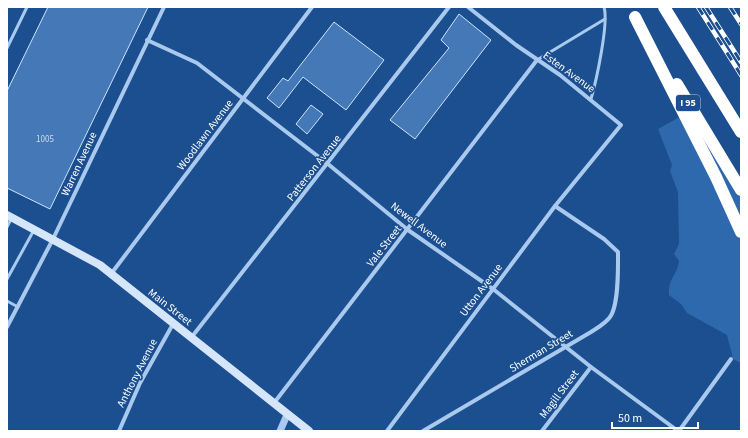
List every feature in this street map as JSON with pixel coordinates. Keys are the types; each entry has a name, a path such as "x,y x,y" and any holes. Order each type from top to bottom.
{"highway":[{"name":"I 95","path":"628,7 741,190"},
{"name":"I 95","path":"664,7 741,132"},
{"path":"635,17 716,177 741,232"}],"main road":[{"name":"Main Street","path":"10,216 100,266 309,431"}],"street":[{"name":"Warren Avenue","path":"7,327 53,239 164,7"},
{"name":"Woodlawn Avenue","path":"111,274 312,7"},
{"name":"Patterson Avenue","path":"191,338 449,7"},
{"name":"Esten Avenue","path":"468,7 537,60 560,75 621,125 592,160"},
{"name":"Newell Avenue","path":"147,40 197,63 243,100 328,164 408,230 493,289 591,367 679,431"},
{"name":"Vale Street","path":"274,403 537,60"},
{"name":"Utton Avenue","path":"387,431 555,206 592,160"},
{"name":"Sherman Street","path":"423,431 607,322 612,315 618,275 618,252 604,239 555,206"},
{"name":"Anthony Avenue","path":"119,431 140,383 173,324"},
{"path":"679,431 732,358"},
{"name":"Magill Street","path":"542,431 591,367"},
{"path":"280,431 287,414"}],"lane":[{"path":"7,48 27,7"},
{"path":"591,99 597,80 605,19 604,7"},
{"path":"537,60 605,19"},
{"path":"7,227 10,216"},
{"path":"7,279 35,229"},
{"path":"7,301 18,307"}],"shaded area":[{"path":"685,114 741,188 741,363 733,359 727,335 687,313 681,304 669,295 671,281 679,261 674,254 679,244 678,192 670,171 672,165 658,129"}],"building":[{"path":"48,7 148,7 50,209 7,188 7,91"},
{"path":"459,14 491,40 415,139 390,120 449,48 441,40"},
{"path":"334,22 384,60 346,110 303,77 279,108 267,98 283,78 288,81"},
{"path":"311,105 323,114 307,134 296,124"}],"railway":[{"path":"698,7 741,75"},
{"path":"706,7 741,62"},
{"path":"730,7 741,24"}]}
